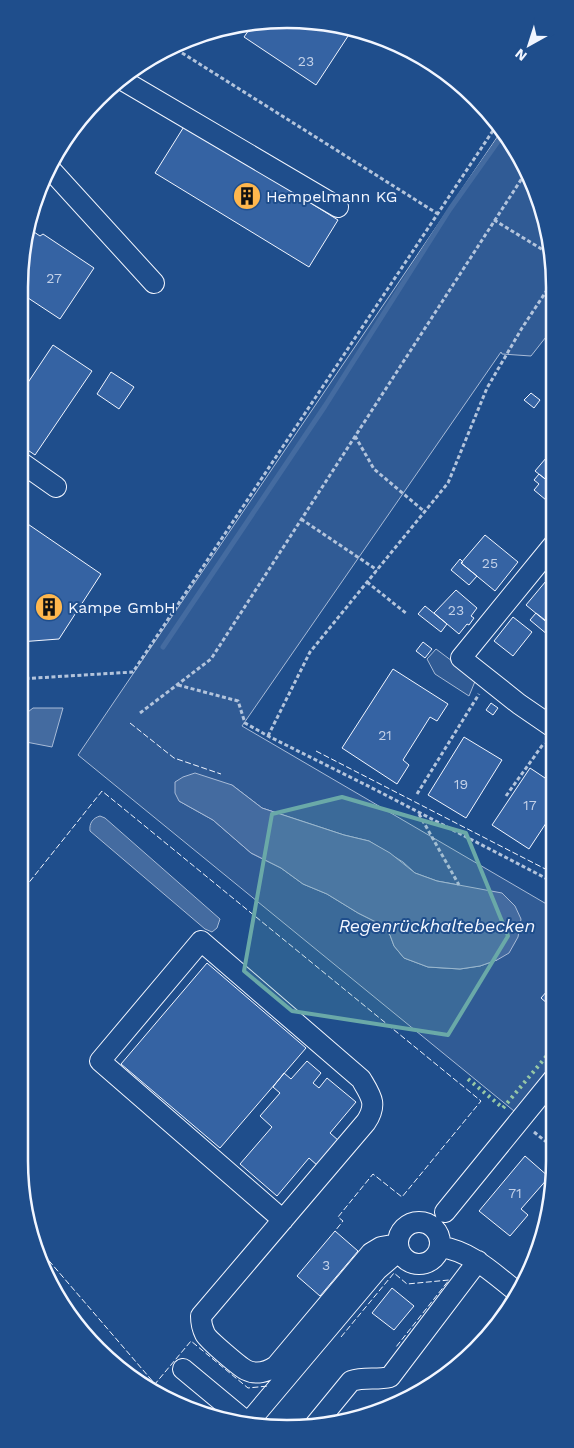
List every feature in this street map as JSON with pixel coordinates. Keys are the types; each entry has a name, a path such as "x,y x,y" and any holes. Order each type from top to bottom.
{"street":[{"path":"128,82 338,207"},
{"path":"54,173 154,283"},
{"path":"28,467 56,487"},
{"path":"546,554 461,658 519,704 546,723"},
{"path":"282,1220 100,1061 201,941 361,1079 374,1104 372,1113 366,1122 201,1316 201,1326 206,1337 247,1370 260,1373 269,1371 276,1366 371,1253 381,1247 398,1247"},
{"path":"445,1212 546,1088"},
{"path":"252,1418 398,1247 399,1237 407,1226 420,1222 434,1227 440,1239 440,1247 434,1259 422,1265 408,1262 398,1247"},
{"path":"440,1247 451,1248 478,1261 513,1289"},
{"path":"321,1418 351,1380 359,1378 382,1379 390,1376 478,1261"},
{"path":"183,1369 240,1416"}],"path":[{"path":"179,51 438,214"},
{"path":"28,678 133,672 494,130"},
{"path":"140,713 211,658 522,177"},
{"path":"494,220 544,250"},
{"path":"268,736 310,652 448,483 486,388 546,292"},
{"path":"355,436 374,469 425,512"},
{"path":"300,519 378,570"},
{"path":"367,582 407,614"},
{"path":"177,684 238,701 245,723 546,879"},
{"path":"418,794 483,687"},
{"path":"506,796 546,739"},
{"path":"419,813 459,886"},
{"path":"520,1120 546,1142"}],"highlighted area":[{"path":"342,797 466,833 508,936 448,1035 292,1011 244,971 272,814"}],"shaded area":[{"path":"498,136 520,172 533,204 542,236 546,270 546,337 531,356 502,354 501,352 242,726 546,904 546,1073 514,1111 78,755","holes":["232,785 262,808 344,835 369,841 403,862 415,873 437,881 459,885 497,960 480,966 460,969 428,967 404,958 394,946 390,935 376,922 327,894 303,884 281,868 251,853 213,820 179,801"]},
{"path":"436,649 476,679 469,696 435,674 427,659"}],"water":[{"path":"33,708 63,708 52,747 28,742 28,712"},
{"name":"Regenrückhaltebecken","path":"195,773 232,785 262,808 344,835 369,841 390,853 415,873 437,881 502,893 515,906 521,919 518,937 509,953 480,966 460,969 428,967 404,958 394,946 390,935 376,922 327,894 303,884 281,868 251,853 213,820 179,801 175,793 175,782"},
{"path":"100,816 105,818 220,919 217,928 212,932 205,929 90,831 92,821"}],"building":[{"path":"270,28 304,28 349,35 316,85 244,37 248,31"},
{"name":"Hempelmann KG","path":"185,125 338,220 309,267 155,173"},
{"path":"33,231 40,236 43,234 94,268 60,319 28,298 28,270"},
{"path":"53,345 92,371 35,455 28,450 28,382"},
{"path":"111,372 134,387 119,409 97,394"},
{"path":"531,393 540,400 534,408 524,400"},
{"path":"546,458 546,480 535,471"},
{"path":"539,474 546,480 546,500 534,490 539,484 534,480"},
{"name":"Kampe GmbH","path":"28,524 101,574 59,639 28,641"},
{"path":"485,535 518,562 495,591 461,563"},
{"path":"460,559 463,562 461,563 477,576 469,585 451,570"},
{"path":"546,581 546,622 526,605"},
{"path":"456,590 477,608 471,616 474,618 459,634 434,613"},
{"path":"425,606 447,624 441,632 418,614"},
{"path":"536,613 546,621 546,633 530,620"},
{"path":"513,617 532,632 513,656 494,641"},
{"path":"423,642 432,649 425,658 416,651"},
{"path":"393,669 448,704 437,721 430,717 403,760 409,765 397,784 342,748"},
{"path":"491,703 498,708 493,715 486,710"},
{"path":"464,737 502,760 466,818 428,795"},
{"path":"530,768 546,779 546,823 529,849 492,825"},
{"path":"207,963 306,1048 220,1148 121,1064"},
{"path":"546,992 546,1002 541,998"},
{"path":"307,1061 321,1073 313,1083 319,1088 327,1078 356,1102 330,1133 339,1141 318,1166 309,1158 277,1196 240,1164 272,1127 260,1116 280,1093 273,1087 284,1073 291,1079"},
{"path":"525,1156 546,1174 546,1181 521,1209 528,1215 510,1236 479,1211"},
{"path":"335,1231 358,1251 320,1296 297,1276"},
{"path":"392,1288 414,1306 394,1330 372,1313"}],"waterway":[{"path":"163,647 325,406 450,209 500,139"}],"hedge":[{"path":"468,1079 503,1108 546,1057"}],"fence":[{"path":"130,723 174,758 221,774"},
{"path":"316,751 546,869"},
{"path":"28,884 102,791 481,1101 402,1197 373,1174 338,1217 343,1221 335,1231"},
{"path":"46,1257 155,1384 191,1341 248,1388 268,1386"},
{"path":"341,1337 394,1273 407,1284 449,1280 396,1347"}],"place":[{"name":"Hempelmann KG","path":"247,196"},
{"name":"Kampe GmbH","path":"49,607"}]}
